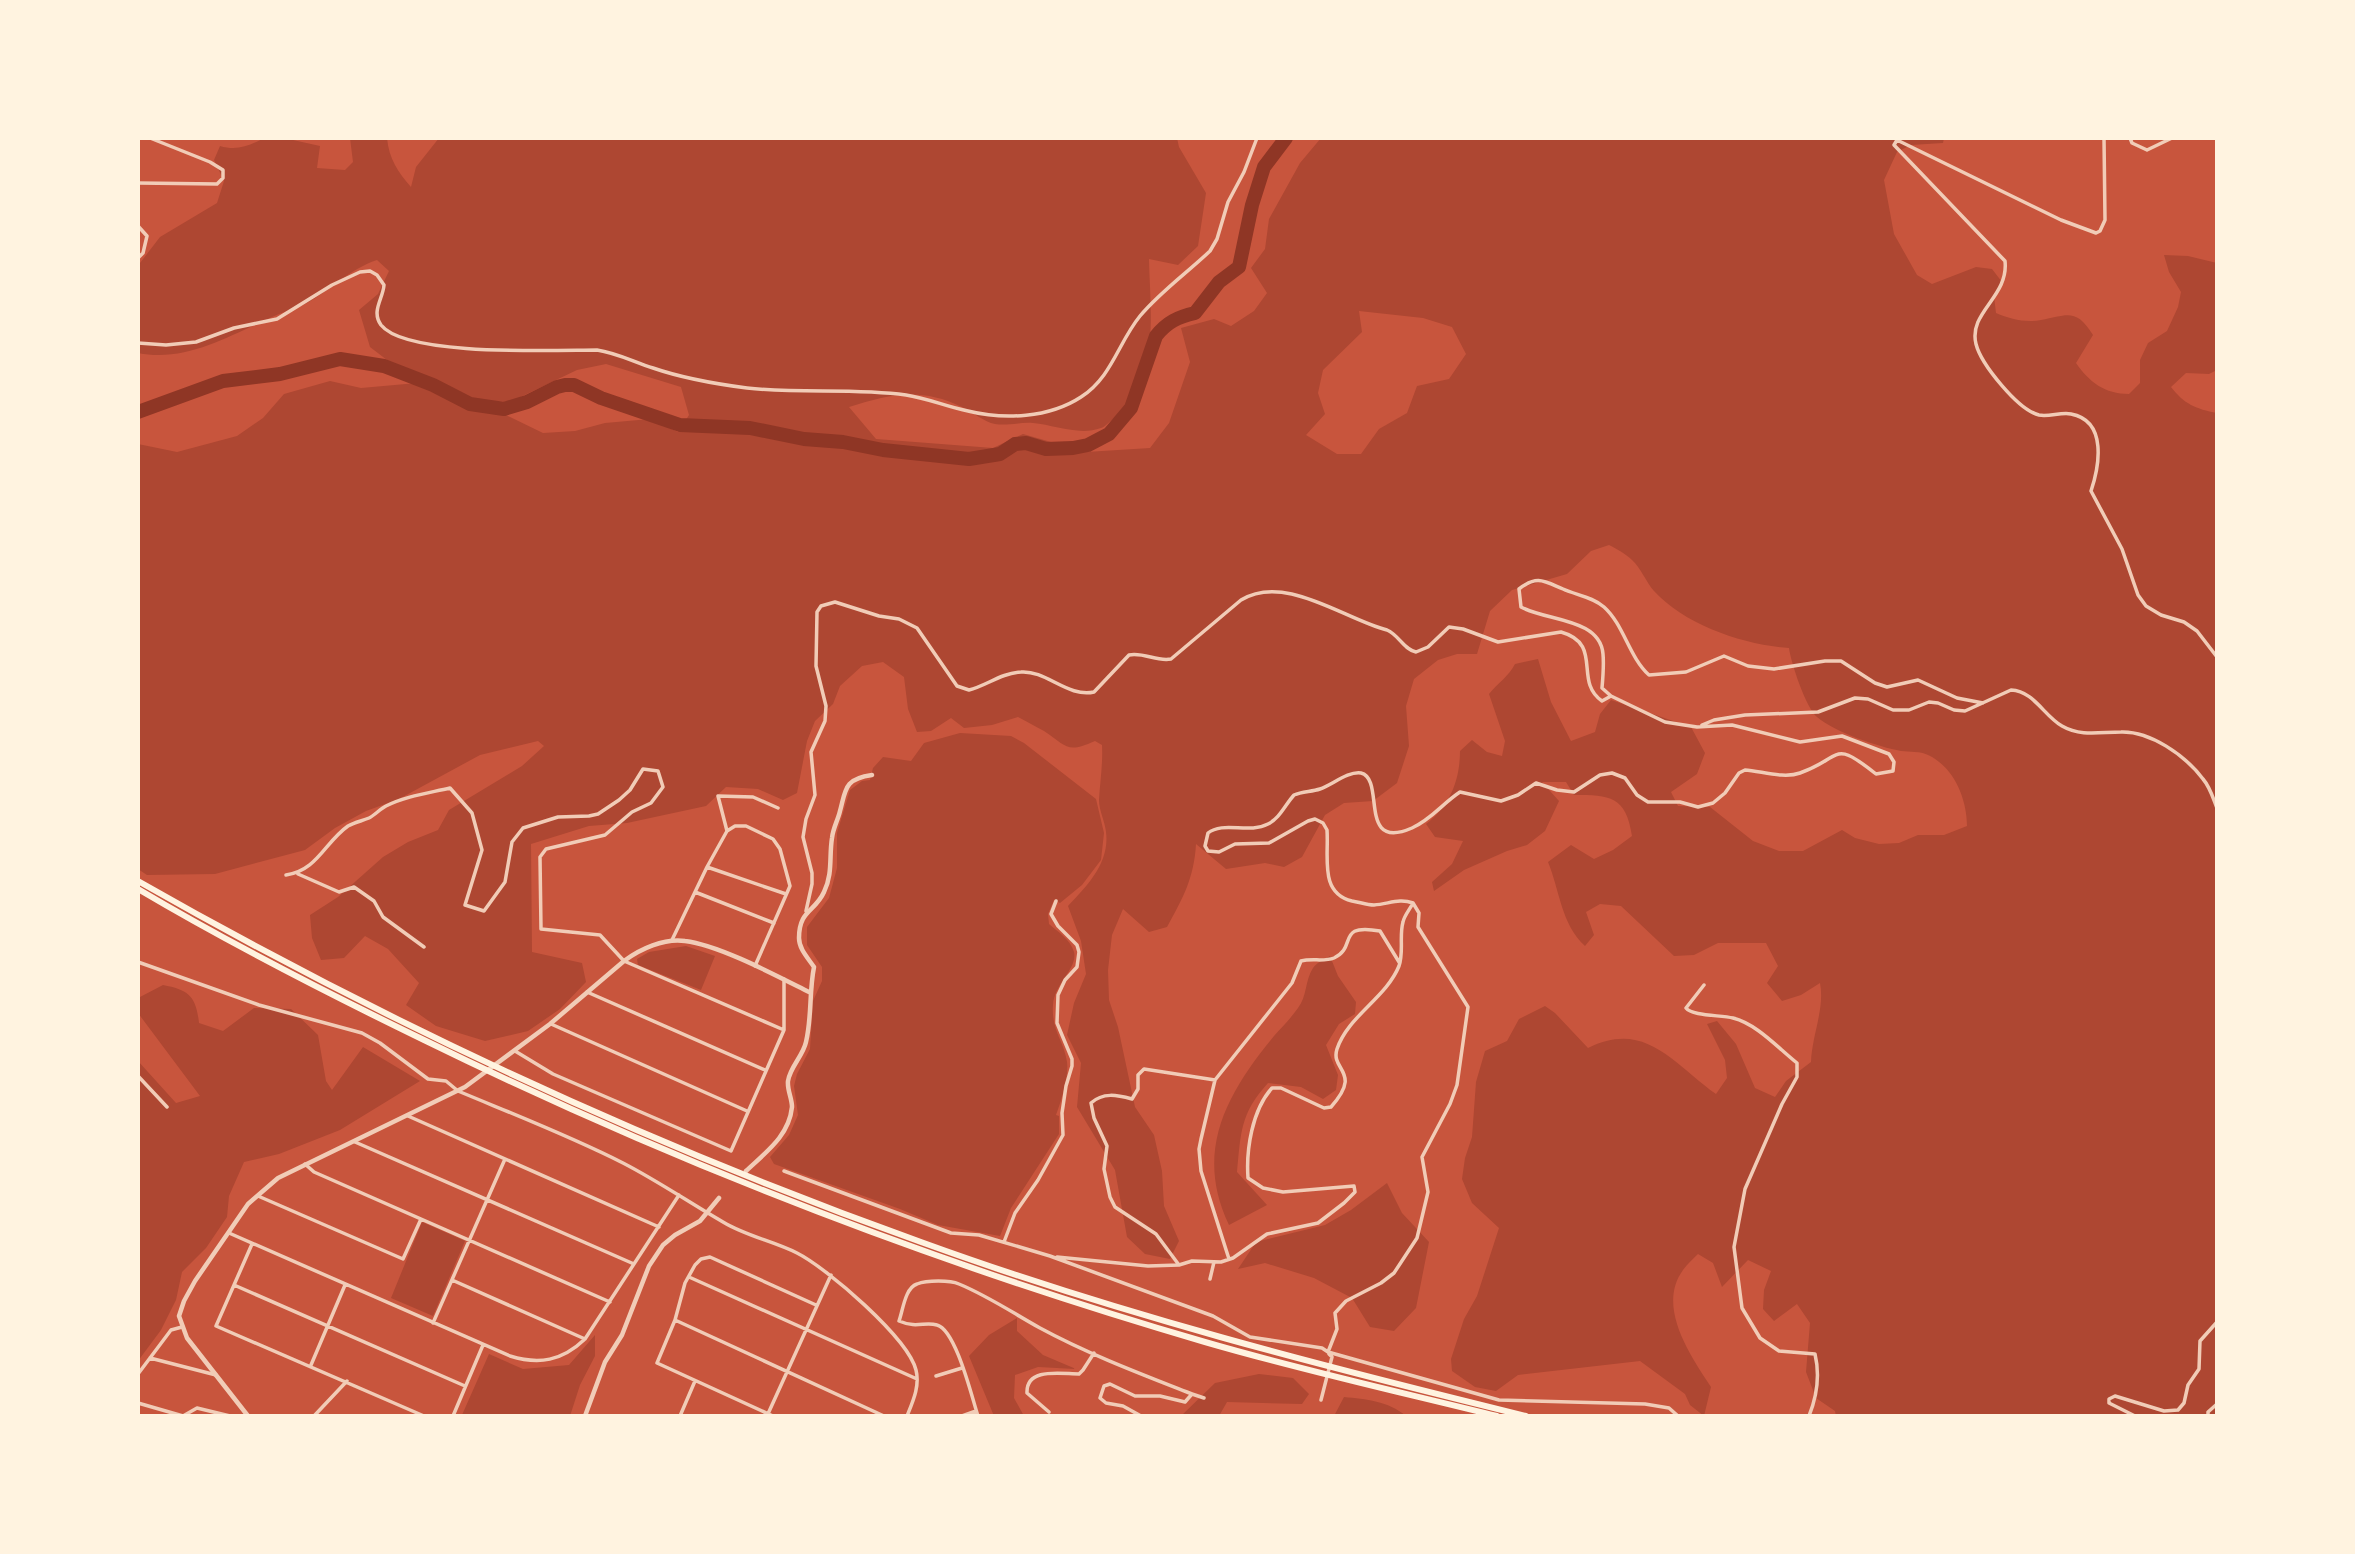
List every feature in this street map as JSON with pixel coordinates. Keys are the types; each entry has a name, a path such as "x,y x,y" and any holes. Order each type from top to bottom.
{"highway":[{"path":"138,881 305,972 488,1062 636,1130 776,1187 921,1242 1166,1322 1353,1374 1527,1416"},
{"path":"138,888 350,1004 501,1078 698,1164 872,1232 1105,1311 1207,1342 1497,1416"}],"street":[{"path":"138,183 217,184 223,178 223,170 210,162 150,138"},
{"path":"138,343 166,345 196,342 234,328 277,319 332,285 360,272 370,271 377,275 384,285 377,305 377,314 382,325 396,334 451,348 496,351 597,350 654,368 750,388 888,393 924,398 995,416 1019,416 1054,410 1083,396 1094,387 1112,365 1141,315 1210,251 1217,239 1228,202 1244,172 1257,138"},
{"path":"2104,138 2105,220 2096,233 2061,220 1897,141 1894,145 2005,261 2006,274 2002,285 1978,321 1975,342 1990,371 2022,405 2038,415 2069,413 2077,415 2088,424 2096,437 2100,452 2098,471 2091,491 2122,549 2138,595 2146,606 2161,615 2184,622 2197,631 2217,657"},
{"path":"2130,138 2132,143 2147,150 2172,138"},
{"path":"138,226 147,236 143,253 138,258"},
{"path":"1328,1352 1337,1329 1335,1313 1346,1301 1394,1273 1418,1238 1428,1192 1422,1157 1457,1085 1468,1007 1418,927 1419,913 1413,903 1403,900 1373,905 1341,898 1335,893 1329,877 1327,830 1319,820 1303,823 1269,843 1236,844 1215,853 1206,849 1206,836 1215,828 1243,830 1269,824 1280,815 1294,795 1320,789 1356,773 1364,774 1369,779 1379,824 1388,831 1398,833 1430,819 1460,792 1501,802 1536,783 1574,792 1606,773 1625,778 1637,795 1648,802 1680,802 1698,807 1713,803 1725,793 1739,773 1745,770 1799,774 1833,755 1842,753 1855,757 1876,774 1893,771 1894,762 1889,754 1842,736 1800,742 1732,725 1697,727 1665,722 1611,696 1602,688 1603,652 1597,638 1572,622 1533,614 1521,607 1519,589 1540,579 1596,601 1605,608 1649,675 1686,671 1724,656 1748,666 1774,669 1841,661 1874,683 1887,687 1918,680 1957,698 1983,703"},
{"path":"747,1171 787,1130 792,1099 788,1079 804,1052 807,1038 809,992 814,967 805,954 799,937 812,884 803,837 815,795 811,752 825,721 826,706 816,666 816,632 817,612 827,603 835,602 878,616 907,621 916,628 957,686 969,690 996,678 1021,672 1034,674 1078,692 1094,692 1129,655 1171,659 1241,600 1250,594 1267,592 1303,596 1387,630 1395,634 1406,648 1416,652 1428,647 1445,630 1454,627 1498,642 1560,632 1580,641 1592,694 1602,701 1611,696"},
{"path":"1697,727 1714,720 1745,715 1818,712 1855,698 1868,699 1893,710 1909,710 1929,702 1938,702 1954,710 1965,711 2011,690 2019,691 2033,699 2063,727 2081,734 2138,733 2155,740 2190,764 2210,789 2217,808"},
{"path":"298,874 319,858 351,824 370,818 385,806 403,799 450,788 472,813 482,850 465,905 484,911 505,882 512,842 523,828 558,817 598,814 630,790 643,769 658,771 663,787 651,803 632,812 605,835 546,849 540,858 541,929 600,935 624,961 783,1030"},
{"path":"806,911 815,905 824,892 830,872 831,839 845,788 857,779 872,775"},
{"path":"727,831 718,796 753,797 778,808"},
{"path":"671,942 727,831 735,826 746,826 773,839 780,849 790,886 755,966"},
{"path":"707,867 786,894"},
{"path":"286,875 298,874 339,892 354,887 374,901 383,917 424,947"},
{"path":"695,892 774,923"},
{"path":"1004,1242 1015,1213 1038,1180 1063,1135 1062,1113 1072,1059 1057,1023 1058,995 1065,980 1077,967 1079,952 1077,945 1051,915 1056,901"},
{"path":"1050,1256 1122,1265 1179,1265 1192,1261 1229,1260 1267,1234 1318,1223 1355,1192 1354,1186 1343,1185 1322,1190 1283,1192 1263,1188 1248,1178 1247,1164 1255,1121 1264,1097 1272,1088 1281,1088 1324,1108 1331,1107 1344,1093 1346,1078 1336,1055 1337,1047 1379,996 1400,964 1403,922 1413,903"},
{"path":"1229,1260 1202,1171 1199,1149 1215,1080 1292,982 1301,961 1337,957 1353,931 1361,927 1380,930 1400,964"},
{"path":"248,1416 187,1338 179,1316 184,1301 229,1233 257,1195 278,1178 465,1087 550,1024 637,951 684,940 723,952 809,992"},
{"path":"138,962 260,1004 362,1033 428,1079 446,1081 458,1091 622,1163 679,1194 724,1223 793,1251 831,1275 898,1340 913,1362 918,1380 907,1416"},
{"path":"515,1050 553,1074 731,1151 783,1030 784,979"},
{"path":"1704,985 1686,1007 1687,1011 1692,1014 1738,1019 1759,1032 1797,1063 1797,1077 1782,1104 1745,1189 1734,1247 1742,1308 1760,1338 1779,1351 1815,1354 1818,1368 1817,1388 1809,1416"},
{"path":"587,992 765,1070"},
{"path":"550,1024 747,1111"},
{"path":"1179,1265 1156,1234 1115,1207 1104,1169 1107,1146 1091,1103 1105,1095 1132,1098 1138,1089 1139,1076 1144,1069 1215,1080"},
{"path":"138,1076 167,1107"},
{"path":"407,1115 659,1227"},
{"path":"353,1141 634,1264"},
{"path":"433,1323 505,1159"},
{"path":"305,1164 314,1172 610,1302"},
{"path":"784,1171 951,1233 979,1235 1050,1256 1213,1316 1250,1337 1322,1348 1332,1357 1321,1400"},
{"path":"229,1233 483,1345 526,1361 542,1362 567,1354 585,1339 679,1194"},
{"path":"257,1195 403,1259 421,1219"},
{"path":"585,1416 605,1362 625,1329 649,1266 663,1245 690,1228 719,1198"},
{"path":"251,1244 216,1326 424,1416"},
{"path":"816,1306 709,1257 701,1259 689,1277 657,1363 769,1415 831,1275"},
{"path":"1210,1279 1214,1262"},
{"path":"689,1277 918,1380"},
{"path":"452,1280 585,1339"},
{"path":"962,1416 977,1413 945,1329 938,1325 911,1326 899,1321 912,1286 919,1282 957,1283 1108,1361 1204,1398"},
{"path":"234,1285 465,1386"},
{"path":"311,1365 345,1285"},
{"path":"675,1320 884,1416"},
{"path":"2135,1416 2116,1408 2109,1403 2109,1399 2115,1396 2164,1411 2178,1410 2184,1403 2188,1385 2199,1369 2200,1341 2217,1322"},
{"path":"138,1374 171,1330 182,1327"},
{"path":"453,1416 483,1345"},
{"path":"1328,1352 1499,1400 1645,1404 1669,1408 1678,1416"},
{"path":"1049,1412 1027,1393 1027,1386 1033,1378 1041,1374 1079,1374 1094,1353"},
{"path":"150,1358 217,1375"},
{"path":"936,1376 962,1368"},
{"path":"314,1416 346,1381"},
{"path":"680,1416 695,1381"},
{"path":"1142,1416 1100,1398 1104,1386 1110,1384 1135,1396 1160,1396 1181,1402 1185,1402 1192,1394"},
{"path":"138,1403 183,1416 197,1408 230,1416"},
{"path":"2208,1416 2207,1412 2217,1404"}],"shaded area":[{"path":"264,138 284,138 320,146 317,168 345,170 353,162 350,138 387,138 395,165 411,187 416,167 439,138 1177,138 1179,147 1206,193 1198,246 1178,265 1149,259 1151,323 1146,365 1129,403 1106,425 1084,431 1033,423 995,424 947,401 919,395 892,396 849,407 876,439 993,448 1023,434 1086,452 1150,448 1169,423 1190,362 1181,328 1214,319 1231,326 1254,311 1267,293 1251,268 1265,249 1269,219 1300,163 1321,138 1944,138 1943,143 1911,145 1897,152 1884,180 1894,234 1917,275 1932,284 1976,267 1992,269 2002,282 1994,296 1996,313 2012,319 2030,321 2065,315 2076,317 2093,335 2076,363 2098,386 2112,392 2129,394 2140,383 2140,360 2148,343 2167,331 2178,307 2181,292 2169,272 2164,255 2188,256 2217,263 2217,370 2209,374 2186,373 2171,387 2191,405 2217,413 2217,1416 1836,1416 1835,1411 1816,1398 1806,1372 1810,1323 1797,1304 1774,1321 1763,1309 1764,1290 1771,1271 1748,1260 1722,1287 1713,1263 1698,1254 1683,1270 1676,1284 1673,1300 1679,1331 1711,1387 1704,1416 1690,1405 1685,1394 1640,1361 1518,1375 1496,1391 1475,1387 1452,1371 1451,1359 1464,1319 1477,1296 1499,1228 1472,1203 1462,1179 1472,1137 1476,1082 1485,1051 1507,1041 1519,1019 1545,1006 1588,1048 1608,1040 1642,1042 1658,1049 1716,1094 1727,1078 1725,1060 1707,1024 1717,1021 1736,1044 1755,1088 1775,1097 1786,1081 1811,1062 1821,1002 1820,983 1801,995 1782,1001 1767,983 1778,966 1766,943 1718,943 1694,955 1674,956 1621,906 1600,904 1586,912 1594,935 1585,946 1566,917 1548,862 1571,845 1594,859 1613,850 1632,836 1621,805 1607,797 1574,795 1566,782 1542,782 1559,801 1545,831 1527,845 1464,870 1434,891 1432,882 1452,864 1463,841 1435,837 1426,824 1441,809 1452,792 1460,751 1472,740 1487,752 1502,756 1505,741 1489,694 1515,664 1538,659 1551,702 1571,741 1595,732 1600,714 1611,700 1691,727 1705,753 1697,774 1671,792 1678,806 1710,807 1753,841 1779,851 1803,851 1842,830 1855,838 1879,844 1899,843 1918,835 1944,835 1967,826 1962,795 1952,776 1937,760 1922,753 1901,751 1869,742 1825,723 1808,705 1789,648 1735,638 1682,614 1654,591 1632,560 1609,545 1591,551 1567,574 1512,590 1490,611 1477,654 1457,654 1438,660 1414,679 1406,706 1409,746 1397,783 1373,801 1344,803 1325,815 1302,857 1284,867 1265,863 1226,869 1196,844 1187,887 1167,927 1149,932 1123,909 1112,935 1108,970 1109,1000 1118,1027 1135,1107 1154,1135 1162,1171 1164,1206 1179,1241 1170,1259 1145,1254 1127,1237 1115,1170 1077,1107 1081,1063 1067,1035 1074,1003 1086,974 1081,941 1068,906 1096,873 1106,843 1099,800 1102,745 1095,741 1078,747 1067,747 1018,717 992,725 964,728 951,718 931,731 917,732 908,709 904,677 883,662 862,666 840,686 833,704 815,721 807,741 797,793 783,800 758,789 726,787 706,806 627,823 589,826 531,844 532,952 582,963 586,982 560,1009 528,1031 485,1041 436,1026 406,1005 419,983 388,949 365,936 344,958 321,960 312,938 310,915 338,897 383,857 408,842 438,830 449,810 522,766 544,746 538,741 480,755 399,799 366,811 335,828 305,850 215,874 147,875 138,869 138,444 177,452 237,436 263,418 284,394 330,381 361,388 417,383 370,347 359,310 378,294 389,271 377,260 357,269 303,305 208,346 173,354 138,353 138,263 160,237 217,203 224,181 214,160 220,146 237,148","holes":["1359,311 1423,318 1452,327 1466,354 1449,379 1417,386 1407,413 1379,429 1361,454 1337,454 1306,435 1325,414 1318,393 1323,370 1362,332","606,364 681,387 689,415 678,432 650,419 605,423 575,431 543,433 481,403 512,401 577,370"]},
{"path":"960,733 1011,736 1024,743 1096,799 1104,833 1101,860 1082,885 1060,903 1054,900 1048,914 1049,924 1067,940 1074,952 1073,964 1057,990 1053,1005 1054,1022 1067,1068 1056,1115 1059,1116 1059,1134 1011,1208 1000,1236 938,1225 774,1164 770,1157 789,1135 798,1115 794,1086 810,1049 813,1001 822,981 822,967 807,945 807,927 829,898 837,868 837,833 850,790 862,781 870,780 873,768 883,757 911,761 924,743"},
{"path":"686,946 715,956 701,990 638,965 637,959 649,952"},
{"path":"1330,956 1338,976 1356,1002 1355,1014 1339,1024 1326,1045 1338,1075 1336,1090 1323,1099 1301,1087 1268,1083 1259,1094 1244,1124 1237,1172 1267,1205 1229,1225 1219,1198 1215,1173 1215,1148 1220,1125 1242,1080 1301,1004 1313,968"},
{"path":"163,985 179,989 190,996 196,1006 199,1023 223,1031 254,1008 291,1009 318,1035 326,1081 332,1090 363,1047 420,1081 340,1130 279,1154 244,1162 229,1196 227,1217 206,1248 182,1272 176,1300 161,1330 138,1361 138,1061 176,1103 200,1096 138,1013 140,997"},
{"path":"1387,1183 1402,1213 1429,1242 1416,1308 1394,1331 1370,1327 1352,1298 1314,1278 1265,1263 1238,1269 1256,1242 1325,1225 1351,1210"},
{"path":"422,1222 465,1241 433,1316 391,1298"},
{"path":"1017,1318 1017,1331 1043,1355 1076,1369 1038,1367 1015,1375 1014,1398 1024,1416 994,1416 969,1356 989,1335"},
{"path":"595,1335 595,1356 580,1385 570,1416 462,1415 489,1354 523,1369 569,1365"},
{"path":"1259,1374 1293,1378 1309,1394 1302,1404 1227,1402 1219,1416 1181,1416 1215,1383"},
{"path":"1344,1397 1384,1404 1406,1416 1334,1416"}],"waterway":[{"path":"138,412 223,381 280,374 340,359 384,366 433,385 470,404 504,409 527,402 557,387 574,385 601,398 680,425 750,428 883,450 969,459 1000,454 1015,444 1026,443 1046,449 1088,445 1109,434 1131,408 1156,336 1173,321 1195,313 1219,282 1239,267 1252,205 1264,167 1286,138"}]}
